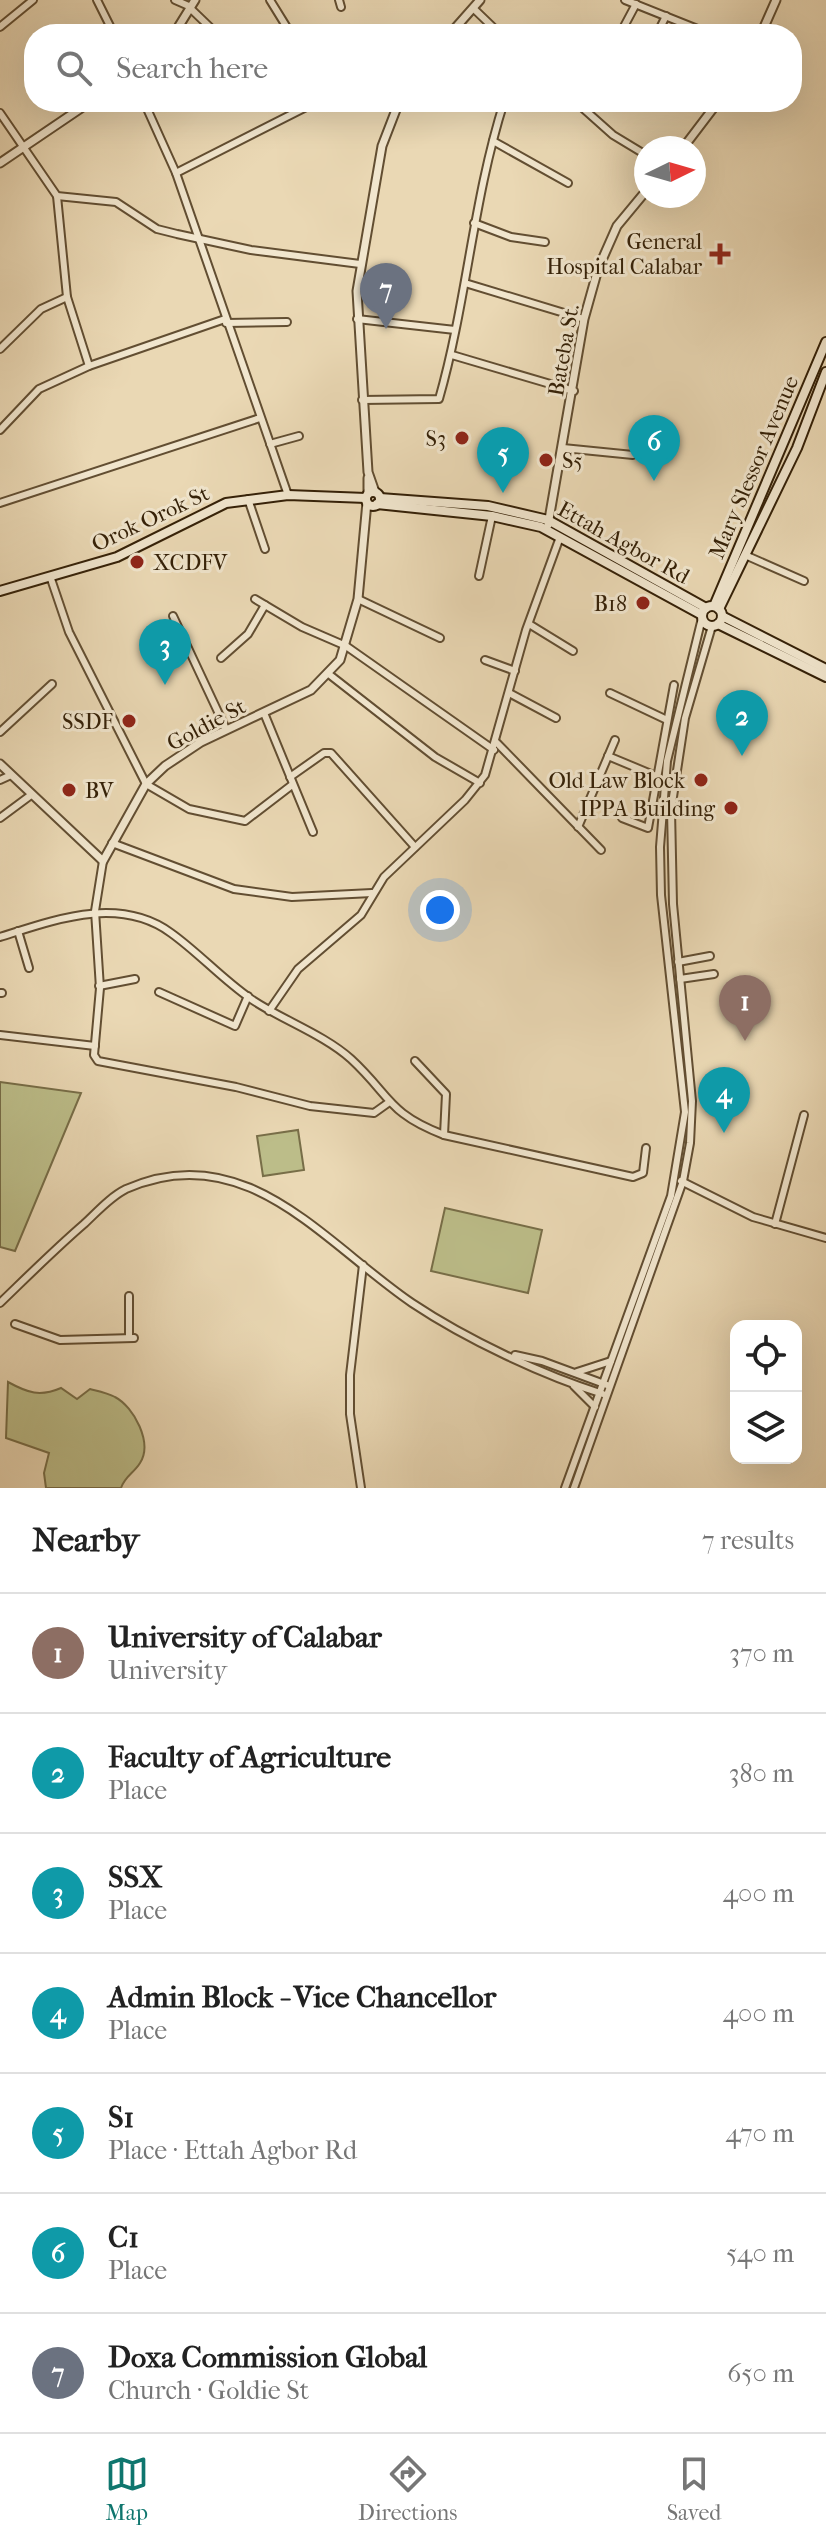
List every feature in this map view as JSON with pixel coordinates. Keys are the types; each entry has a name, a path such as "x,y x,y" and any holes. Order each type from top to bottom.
{"main road":[{"name":"Mary Slessor Avenue","path":"712,615 826,342"},
{"name":"Mary Slessor Avenue","path":"712,615 797,448 826,372"},
{"name":"Orok Orok St","path":"0,591 117,557 211,509 248,499 288,495 373,499"},
{"name":"Ettah Agbor Rd","path":"373,499 488,506 548,525 712,615"},
{"name":"Ettah Agbor Rd","path":"373,499 548,525 560,536 712,615"},
{"path":"712,615 826,669"},
{"path":"712,615 826,677"}],"street":[{"path":"0,27 33,0"},
{"path":"97,0 109,24"},
{"path":"175,0 192,5 208,24"},
{"path":"270,0 285,24"},
{"path":"625,0 686,24"},
{"path":"765,24 776,0"},
{"path":"458,24 476,3 492,24"},
{"path":"625,24 636,4"},
{"path":"180,24 192,5"},
{"path":"662,24 666,16"},
{"path":"0,163 75,112"},
{"path":"149,112 176,173 288,495"},
{"path":"176,173 296,112"},
{"name":"Goldie St","path":"103,861 146,784 184,753 226,729 311,690 330,675 346,646 358,599 367,520 373,499 368,472 357,319 360,264 382,146 395,112"},
{"path":"362,400 437,400 452,355 474,223 501,112"},
{"path":"587,112 613,135 634,148"},
{"path":"692,136 710,112"},
{"path":"0,113 57,196 67,297 89,366"},
{"path":"493,141 568,183"},
{"path":"57,196 116,202 157,229 251,250 360,264"},
{"name":"Bateba St.","path":"548,525 574,391 584,319 608,242 634,207"},
{"path":"474,223 511,237 545,242"},
{"path":"465,283 584,319"},
{"path":"1,346 41,309 67,297"},
{"path":"357,319 455,330"},
{"path":"0,430 34,392 89,366 225,321 287,322"},
{"path":"452,355 574,391"},
{"path":"0,503 25,492 260,418"},
{"path":"270,444 299,436"},
{"path":"563,448 633,455"},
{"path":"248,499 265,549"},
{"path":"479,576 492,516"},
{"path":"269,1011 298,969 361,915 372,893 480,783 495,747 529,624 560,536"},
{"path":"745,555 804,581"},
{"path":"50,576 69,632 146,784 189,809 245,821 324,753 331,753 415,847"},
{"path":"255,599 302,627 346,646 495,747 601,850"},
{"path":"358,599 408,620 440,638"},
{"path":"221,658 248,634 265,605"},
{"path":"574,1488 690,1143 692,1101 671,858 674,781 685,718 712,615"},
{"path":"607,1385 611,1361 679,1180 685,1112 661,895 661,808 667,761 712,615"},
{"path":"173,616 226,729"},
{"path":"529,624 573,651"},
{"path":"485,660 515,671"},
{"path":"330,675 435,757 480,783"},
{"path":"0,732 52,684"},
{"path":"622,818 648,828 674,685"},
{"path":"509,693 556,718"},
{"path":"610,693 667,720"},
{"path":"264,713 313,832"},
{"path":"578,827 615,740"},
{"path":"608,756 656,776"},
{"path":"0,764 103,861 95,911 99,986 95,1046 98,1061 236,1087 310,1106 374,1113 388,1103"},
{"path":"0,780 11,775"},
{"path":"0,818 31,795"},
{"path":"112,843 234,889 292,897 372,893"},
{"path":"0,937 95,911 125,915 158,925 269,1011 351,1059 404,1117 444,1135 637,1178 643,1173 646,1148"},
{"path":"18,931 29,968"},
{"path":"678,962 710,956"},
{"path":"680,979 714,974"},
{"path":"99,986 135,979"},
{"path":"159,992 235,1026 248,996"},
{"path":"0,1035 95,1046"},
{"path":"415,1061 446,1094 444,1135"},
{"path":"775,1224 804,1115"},
{"path":"0,1303 117,1194 144,1182 173,1176 228,1178 253,1186 279,1201 425,1311 536,1370 604,1394"},
{"path":"679,1180 775,1224 826,1238"},
{"path":"361,1488 350,1414 350,1375 363,1265"},
{"path":"15,1324 60,1340 132,1338 129,1296"},
{"path":"510,1354 607,1385"},
{"path":"576,1373 611,1361"},
{"path":"572,1384 595,1407"},
{"path":"565,1488 595,1407 604,1394"}],"green space":[{"path":"0,1082 81,1093 15,1251 0,1247"},
{"path":"298,1130 304,1170 263,1176 257,1136"},
{"path":"445,1208 542,1230 528,1293 431,1271"},
{"path":"8,1382 34,1392 61,1388 77,1399 90,1389 109,1394 122,1402 140,1426 144,1446 140,1463 121,1488 46,1488 44,1473 49,1453 6,1438"}],"place":[{"name":"General Hospital Calabar","path":"720,254"},
{"name":"Doxa Commission Global","path":"386,329"},
{"name":"S3","path":"462,438"},
{"name":"S5","path":"546,460"},
{"name":"C1","path":"654,481"},
{"name":"S1","path":"503,493"},
{"name":"XCDFV","path":"137,562"},
{"name":"B18","path":"643,603"},
{"name":"SSX","path":"165,685"},
{"name":"SSDF","path":"129,721"},
{"name":"Faculty of Agriculture","path":"742,756"},
{"name":"Old Law Block","path":"701,780"},
{"name":"BV","path":"69,790"},
{"name":"IPPA Building","path":"731,808"},
{"name":"University of Calabar","path":"745,1041"},
{"name":"Admin Block - Vice Chancellor","path":"724,1133"}]}
